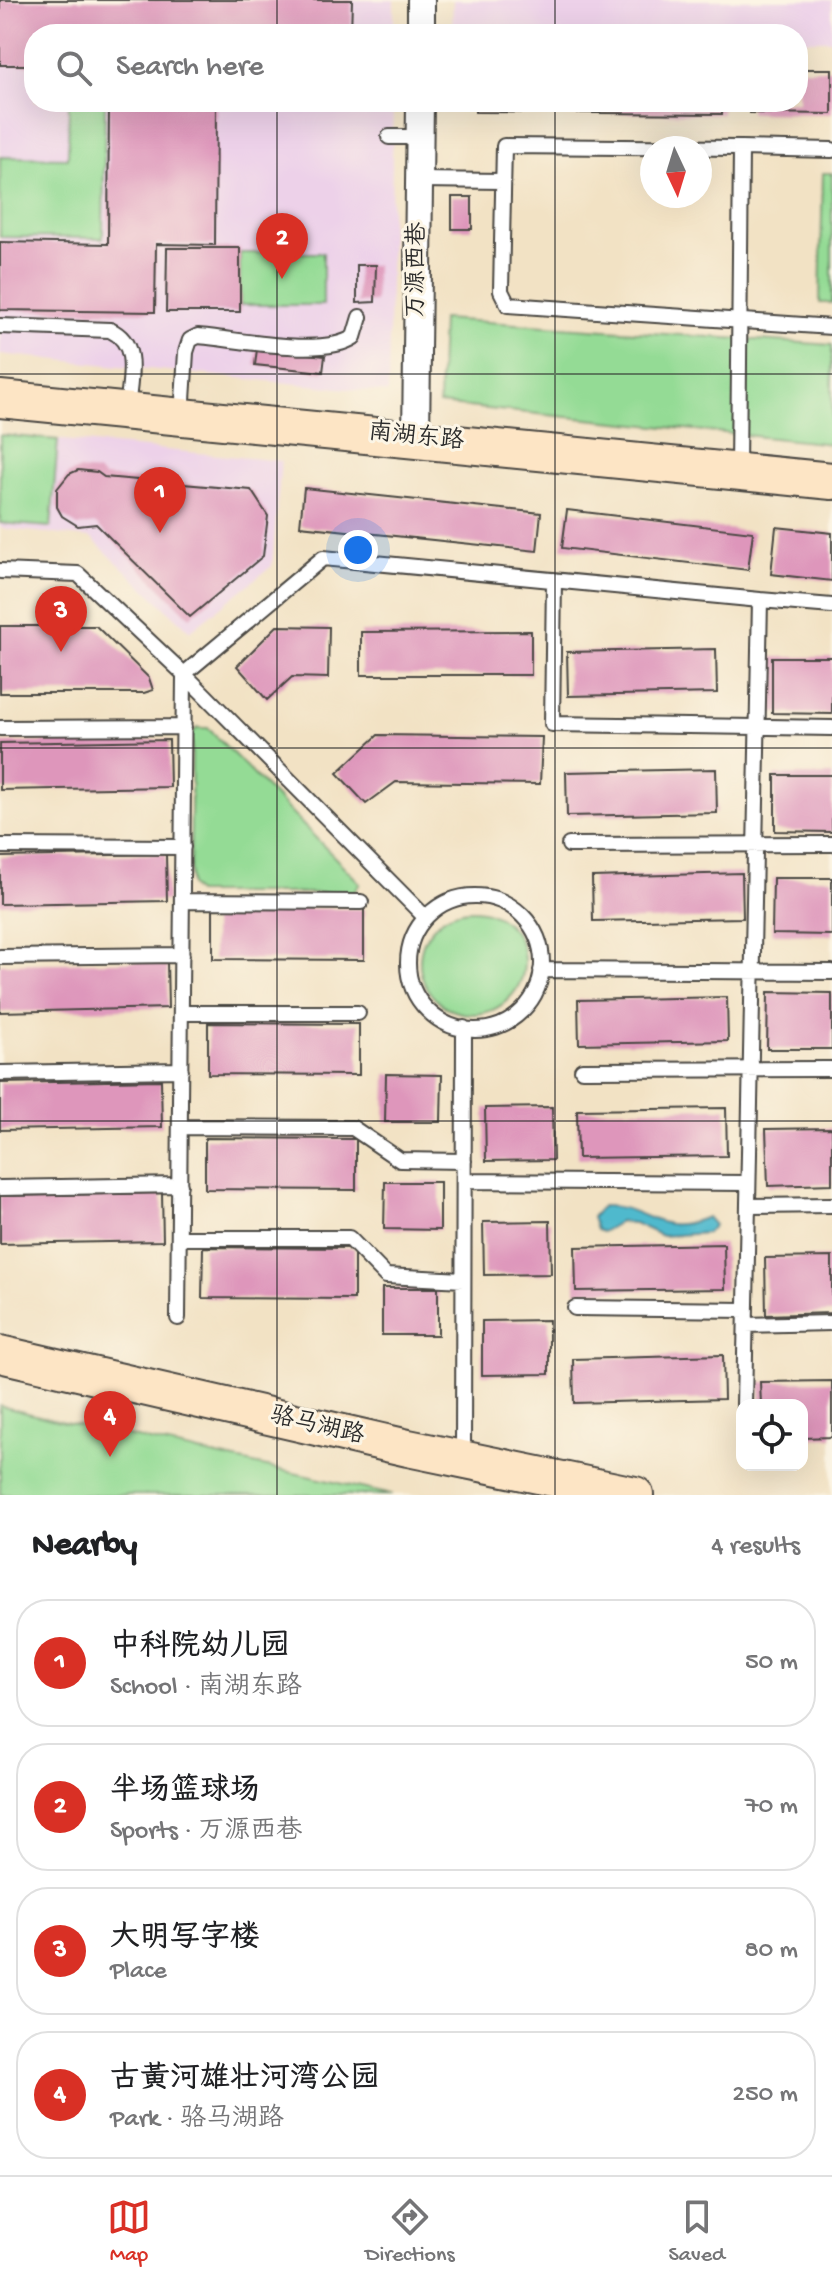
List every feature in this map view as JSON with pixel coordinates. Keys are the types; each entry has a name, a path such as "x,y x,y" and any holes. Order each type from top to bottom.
{"street":[{"path":"421,0 421,24"},
{"name":"万源西巷","path":"416,437 420,112"},
{"name":"南湖东路","path":"0,399 416,437 832,481"},
{"name":"骆马湖路","path":"0,1354 635,1495"}],"lane":[{"path":"389,137 420,137"},
{"path":"832,150 504,146 501,291 508,305 832,327"},
{"path":"738,471 741,148"},
{"path":"419,180 503,181"},
{"path":"182,416 186,352 190,340 198,336 331,345 354,337 360,317"},
{"path":"0,326 110,330 121,335 130,351 126,411"},
{"path":"184,674 323,558 832,606"},
{"path":"0,571 78,574 184,674 425,917"},
{"path":"554,580 552,724 832,728"},
{"path":"744,1399 760,600"},
{"path":"178,1318 184,674"},
{"path":"0,728 184,727"},
{"path":"569,845 755,841 832,844"},
{"path":"0,846 183,847"},
{"path":"481,895 503,901 522,915 536,933 542,956 541,970 532,999 518,1014 499,1025 464,1028 437,1019 421,1004 411,985 407,964 410,943 425,917 437,906 458,897 481,895"},
{"path":"182,901 361,902"},
{"path":"0,957 182,955"},
{"path":"541,970 832,972"},
{"path":"181,1013 358,1013"},
{"path":"463,1459 464,1028"},
{"path":"582,1070 832,1069"},
{"path":"0,1073 181,1070"},
{"path":"180,1127 353,1128 400,1160 464,1161"},
{"path":"464,1181 748,1183"},
{"path":"0,1188 180,1185"},
{"path":"748,1206 832,1205"},
{"path":"179,1238 349,1238 386,1276 463,1280"},
{"path":"575,1308 746,1310"},
{"path":"746,1325 832,1323"}],"shaded area":[{"path":"0,0 394,0 394,24 24,24 24,112 393,112 388,393 0,354"},
{"path":"453,0 832,0 832,40 808,40 808,24 452,24"},
{"path":"0,434 281,461 272,566 190,631 91,538 0,528"}],"green space":[{"path":"69,112 105,112 103,238 0,237 0,157 68,158"},
{"path":"823,173 832,173 832,303 820,303"},
{"path":"240,253 323,253 323,305 240,305"},
{"path":"442,319 832,345 832,444 439,404"},
{"path":"0,435 58,440 51,527 0,523"},
{"path":"197,728 208,728 360,883 353,893 196,893 190,886 192,734"},
{"path":"472,910 492,914 509,925 520,942 524,962 520,982 509,999 492,1010 472,1014 452,1010 435,999 424,982 420,962 424,942 435,925 452,914"},
{"path":"0,1406 47,1418 392,1495 0,1495"}],"water":[{"path":"602,1206 630,1210 663,1223 689,1223 707,1217 714,1225 707,1233 662,1236 634,1223 619,1222 602,1232 596,1230 592,1217"}],"building":[{"path":"0,0 352,0 351,24 24,24 24,65 0,65"},
{"path":"808,69 832,69 832,114 750,113 808,112"},
{"path":"109,112 216,112 215,245 156,244 155,312 0,310 0,242 108,244"},
{"path":"475,112 722,112 722,114"},
{"path":"452,197 472,197 472,229 452,229"},
{"path":"167,248 240,248 240,312 166,312"},
{"path":"357,265 376,265 375,302 357,303"},
{"path":"257,349 325,356 323,372 255,365"},
{"path":"78,470 97,472 104,477 251,490 268,516 263,556 190,617 96,524 78,526 62,516 57,507 57,489 69,474"},
{"path":"304,488 541,513 537,551 300,526"},
{"path":"567,510 753,532 748,570 562,548"},
{"path":"776,527 832,533 832,581 771,574"},
{"path":"0,626 96,626 149,678 153,690 144,693 0,693"},
{"path":"277,626 329,627 328,678 292,677 267,700 237,666"},
{"path":"531,631 531,675 361,675 361,632"},
{"path":"716,649 717,693 568,696 567,652"},
{"path":"772,657 832,657 832,714 772,713"},
{"path":"378,735 542,737 540,784 396,782 366,804 337,773"},
{"path":"169,740 170,787 0,790 0,743"},
{"path":"716,769 717,813 567,816 566,772"},
{"path":"775,775 832,775 832,832 775,831"},
{"path":"166,854 167,901 0,904 0,857"},
{"path":"742,873 743,918 593,921 592,877"},
{"path":"773,878 832,878 832,935 772,934"},
{"path":"213,908 364,909 364,960 213,959"},
{"path":"167,961 168,1008 0,1012 0,964"},
{"path":"768,992 832,993 832,1049 767,1049"},
{"path":"727,997 728,1041 579,1044 578,1000"},
{"path":"208,1023 359,1024 359,1075 208,1074"},
{"path":"386,1074 442,1075 441,1122 385,1122"},
{"path":"161,1080 162,1127 0,1130 0,1083"},
{"path":"552,1107 553,1160 486,1161 485,1108"},
{"path":"726,1108 727,1156 578,1158 577,1110"},
{"path":"832,1128 832,1184 768,1186 766,1129"},
{"path":"205,1138 356,1139 356,1190 205,1189"},
{"path":"385,1182 440,1182 440,1230 384,1229"},
{"path":"162,1193 163,1241 0,1244 0,1196"},
{"path":"550,1221 551,1274 484,1275 483,1222"},
{"path":"724,1244 725,1289 576,1291 575,1247"},
{"path":"203,1247 354,1248 354,1299 202,1298"},
{"path":"832,1257 832,1313 766,1315 765,1258"},
{"path":"382,1288 438,1288 438,1335 382,1335"},
{"path":"549,1320 549,1374 482,1375 482,1321"},
{"path":"723,1355 724,1399 574,1403 573,1359"},
{"path":"832,1381 832,1437 808,1438 808,1399 761,1399 760,1382"}],"place":[{"name":"半场篮球场","path":"282,279"},
{"name":"中科院幼儿园","path":"160,533"},
{"name":"大明写字楼","path":"61,652"},
{"name":"古黄河雄壮河湾公园","path":"110,1457"}]}
